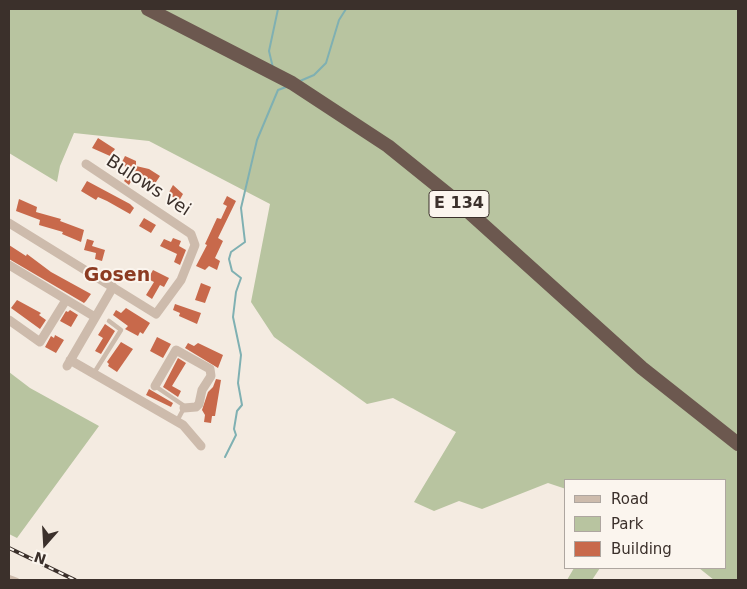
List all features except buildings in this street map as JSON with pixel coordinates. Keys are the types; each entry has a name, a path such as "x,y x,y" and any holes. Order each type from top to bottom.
{"highway":[{"name":"E 134","path":"148,9 292,83 347,117 407,160 479,221 628,355 738,444"},
{"name":"E 134","path":"160,9 276,68 376,131 446,185 602,326 738,437"}],"street":[{"name":"Bulows vei","path":"86,164 192,234 194,246 181,280 156,314 113,287"},
{"path":"9,223 113,287 69,363 94,373 177,422 192,433 202,446"},
{"path":"9,265 95,317"},
{"path":"9,320 40,342 66,300"},
{"path":"155,386 176,350 210,369 211,376 202,390 199,404 196,407 184,408"}],"lane":[{"path":"94,373 121,330 109,321"},
{"path":"155,386 163,393 181,402 184,408 177,422"},
{"path":"9,577 17,580"}],"green space":[{"path":"9,9 738,9 738,580 714,580 700,569 727,569 727,479 564,479 564,488 548,483 482,509 459,501 434,511 414,502 456,432 393,398 367,404 274,337 251,302 270,204 149,141 74,133 60,166 57,182 9,153"},
{"path":"9,372 30,388 99,426 17,538 9,534"},
{"path":"573,569 599,569 592,580 567,580"}],"waterway":[{"path":"273,68 269,51 278,9"},
{"path":"300,81 314,75 326,63 339,20 346,9"},
{"path":"225,457 236,435 234,429 237,411 242,405 238,383 241,355 233,317 236,292 241,278 232,271 229,259 231,252 245,242 241,208 257,140 278,90 286,87"}],"railway":[{"path":"9,548 75,580"}],"district":[{"name":"Gosen","path":"117,276"}]}
